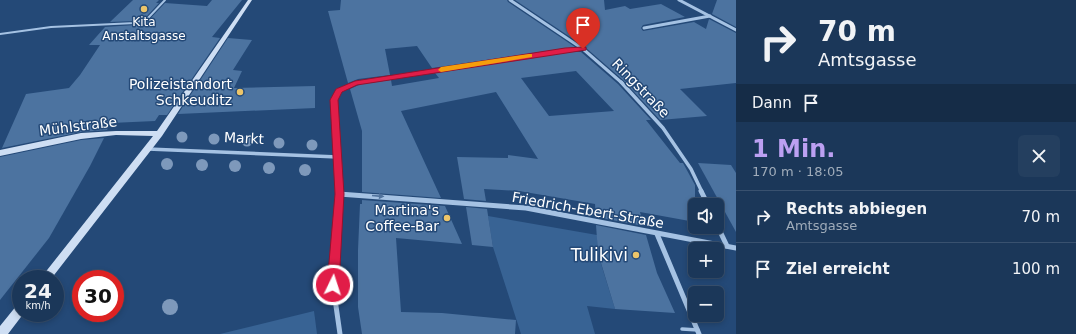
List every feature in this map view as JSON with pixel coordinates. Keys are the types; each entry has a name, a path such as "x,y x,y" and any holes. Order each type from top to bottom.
{"street":[{"path":"52,270 160,134 250,0"},
{"name":"Ringstraße","path":"510,0 583,49 620,81 663,128 691,169 705,198"},
{"path":"679,0 736,30"},
{"path":"644,28 710,16"},
{"path":"338,90 334,100 339,194 333,285 340,334"},
{"name":"Mühlstraße","path":"0,153 81,136 116,133 160,134"},
{"name":"Markt","path":"148,148 338,157"},
{"name":"Friedrich-Ebert-Straße","path":"339,194 526,208 736,248"},
{"path":"657,234 698,332"},
{"path":"722,234 727,246"},
{"path":"1,334 12,320"}],"lane":[{"path":"0,34 51,27 135,24 148,18 164,0"},
{"path":"338,90 355,83 565,50 583,49"},
{"path":"682,329 698,332"}],"shaded area":[{"path":"488,216 597,235 598,254 615,309 587,306 595,334 521,334 493,247"},
{"path":"314,311 317,334 220,334"}],"building":[{"path":"133,0 159,0 156,3 159,3 147,16 134,21 110,22"},
{"path":"212,0 242,0 212,37 220,38 167,115 159,115 155,121 111,123 107,130 81,132 2,148 26,94 69,88 80,75 100,45 89,45 105,27 135,25 149,20 165,3 207,6"},
{"path":"341,0 507,0 575,47 432,68 417,46 385,49 390,75 358,79 348,83 328,11 340,10"},
{"path":"515,0 604,0 605,10 625,6 630,9 661,4 685,17 643,25 641,28 643,31 694,22 706,29 709,19 736,33 736,83 680,89 707,116 660,120 623,80 585,47"},
{"path":"717,0 736,0 736,27 712,14"},
{"name":"Polizeistandort Schkeuditz","path":"228,38 252,40 233,70 242,71 234,88 315,86 315,108 178,114"},
{"path":"565,52 581,52 618,84 651,120 646,120 680,163 683,163 695,185 695,198 688,198 688,221 640,212 644,226 596,217 595,204 519,191 484,189 486,201 464,199 457,157 508,158 508,155 538,159 496,92 401,111 441,198 362,192 362,131 350,89 361,84 391,80 392,86 439,78 435,73","holes":["576,71 614,111 549,116 521,78"]},
{"path":"104,138 90,166 49,238 24,270 12,270 12,285 0,300 0,157 81,140"},
{"path":"698,163 731,165 736,173 736,232 724,210 724,198 717,198"},
{"path":"362,200 445,206 462,244 396,238 401,312 442,313 516,320 515,334 362,334 358,307 358,250 360,204 362,204"},
{"path":"466,207 487,209 493,247 472,245"},
{"path":"596,225 646,235 657,273 675,313 615,309 598,253"}],"slow traffic":[{"path":"441,70 529,56"}],"place":[{"name":"Kita Anstaltsgasse","path":"144,9"},
{"name":"Polizeistandort Schkeuditz","path":"240,92"},
{"name":"Martina's Coffee-Bar","path":"447,218"},
{"name":"Tulikivi","path":"636,255"}],"route":[{"path":"333,285 339,194 334,100 338,90 355,83 565,50 583,49"}]}
